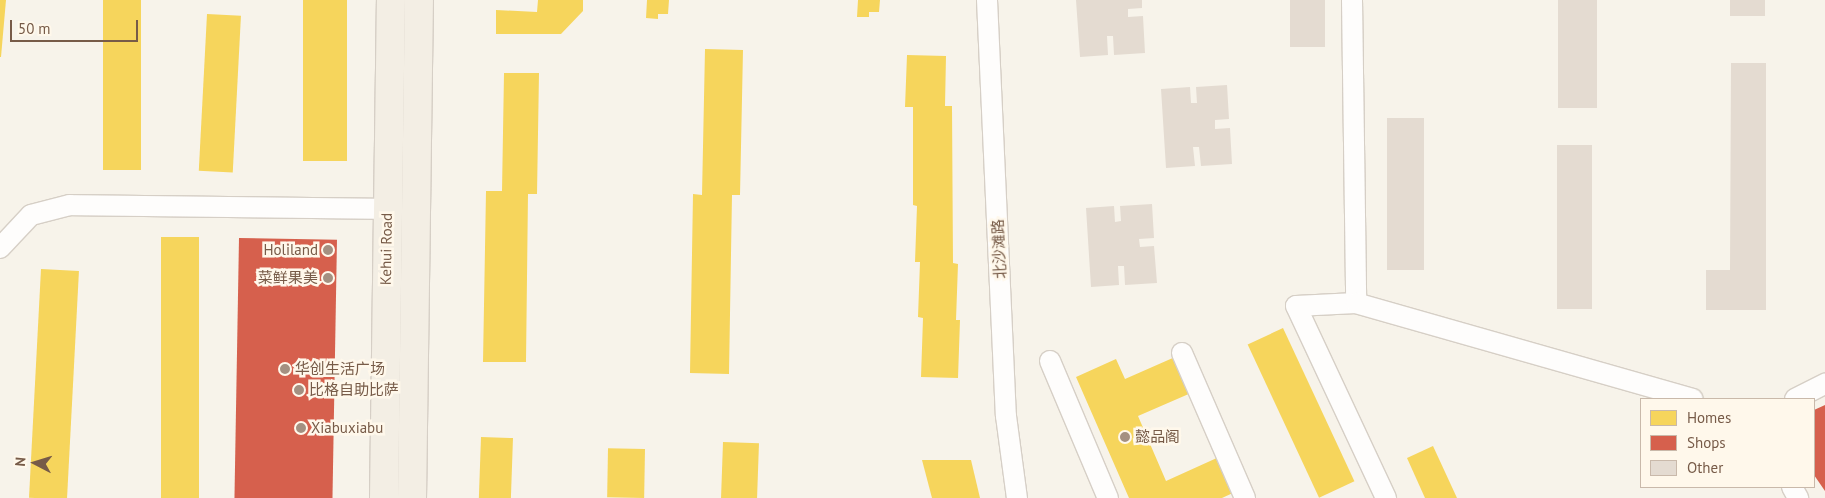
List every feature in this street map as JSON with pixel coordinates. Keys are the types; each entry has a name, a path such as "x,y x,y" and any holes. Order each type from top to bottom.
{"main road":[{"name":"Kehui Road","path":"384,498 386,209 391,0"},
{"name":"Kehui Road","path":"412,498 418,0"}],"street":[{"name":"北沙滩路","path":"987,0 1006,416 1017,498"},
{"path":"1352,0 1356,303"},
{"path":"0,248 30,215 70,205 386,209"},
{"path":"1386,498 1296,306 1356,303 1689,398"},
{"path":"1182,352 1245,498"},
{"path":"1050,361 1108,498"},
{"path":"1797,398 1825,384"}],"building: Homes":[{"path":"0,0 6,0 1,57 0,57"},
{"path":"103,0 141,0 141,170 103,170"},
{"path":"303,0 347,0 347,161 303,161"},
{"path":"538,0 583,0 583,11 561,34 496,34 496,10 537,12"},
{"path":"647,0 669,0 668,14 658,14 658,19 646,18"},
{"path":"858,0 880,0 879,12 869,12 869,17 857,17"},
{"path":"207,14 241,16 233,173 199,171"},
{"path":"705,49 743,50 740,195 732,195 729,374 690,373 693,194 702,195"},
{"path":"907,55 946,56 945,106 952,106 953,263 958,264 956,320 960,320 958,378 921,377 923,318 918,317 920,262 915,262 917,206 913,205 913,107 905,107"},
{"path":"504,73 539,73 537,194 528,194 526,362 483,362 486,191 502,191"},
{"path":"161,237 199,237 199,498 161,498"},
{"path":"41,269 79,271 67,498 29,498"},
{"path":"1283,328 1354,481 1319,498 1248,344"},
{"name":"懿品阁","path":"1175,357 1191,393 1138,416 1166,481 1219,457 1235,492 1222,498 1129,498 1076,377 1116,359 1125,379"},
{"path":"481,437 513,438 511,498 479,498"},
{"path":"723,442 759,443 757,498 721,498"},
{"path":"1433,446 1457,498 1425,498 1407,458"},
{"path":"608,448 645,449 644,498 607,497"},
{"path":"922,460 971,460 980,498 932,498"}],"building: Shops":[{"name":"华创生活广场","path":"239,238 337,240 332,498 234,498"},
{"path":"1825,405 1825,491 1815,476 1815,410"}],"building: Other":[{"path":"1076,0 1142,0 1142,8 1128,9 1128,17 1143,16 1145,53 1114,55 1113,36 1107,36 1108,55 1080,57"},
{"path":"1290,0 1325,0 1325,47 1290,47"},
{"path":"1558,0 1597,0 1597,108 1558,108"},
{"path":"1730,0 1765,0 1765,16 1730,16"},
{"path":"1731,63 1766,63 1766,310 1706,310 1706,270 1730,270"},
{"path":"1227,85 1229,119 1215,120 1215,129 1230,128 1232,164 1201,166 1199,147 1193,147 1195,166 1166,168 1161,89 1190,87 1191,103 1197,103 1196,87"},
{"path":"1387,118 1424,118 1424,270 1387,270"},
{"path":"1557,145 1592,145 1592,309 1557,309"},
{"path":"1152,204 1154,238 1139,239 1140,247 1154,246 1157,283 1125,285 1124,266 1118,266 1119,285 1091,287 1086,208 1114,206 1115,222 1121,221 1120,206"}],"place":[{"name":"Holiland","path":"328,250"},
{"name":"菜鲜果美","path":"328,278"},
{"name":"华创生活广场","path":"285,369"},
{"name":"比格自助比萨","path":"299,390"},
{"name":"Xiabuxiabu","path":"301,428"},
{"name":"懿品阁","path":"1125,437"}]}
